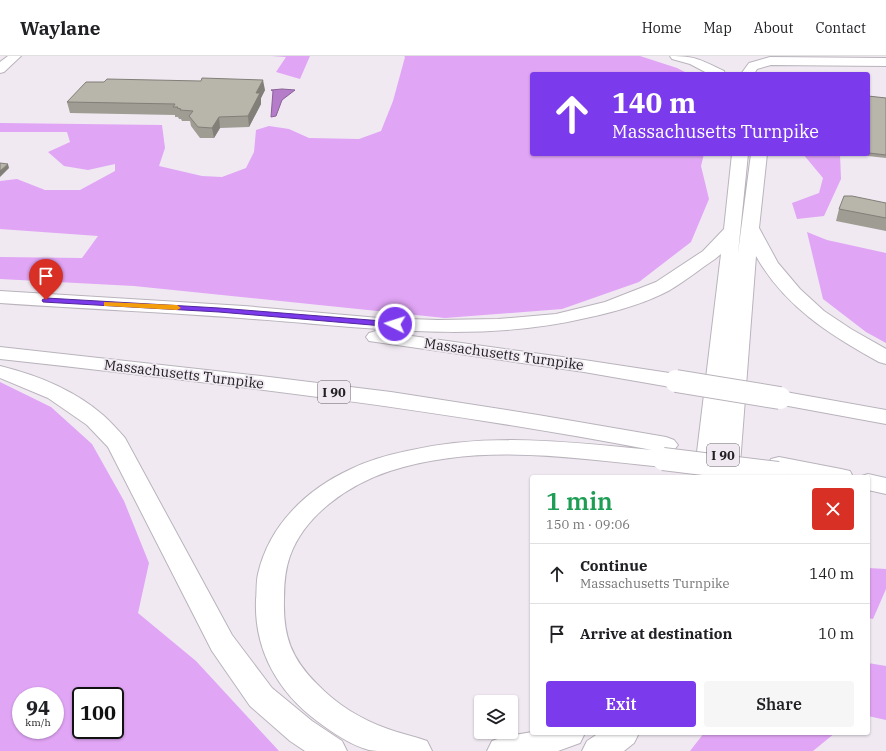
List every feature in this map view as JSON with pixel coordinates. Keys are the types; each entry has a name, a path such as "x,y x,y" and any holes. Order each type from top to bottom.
{"main road":[{"path":"0,69 15,56"},
{"path":"676,56 694,61 715,72"},
{"path":"745,56 766,68 767,72"},
{"path":"748,72 753,66 759,63 784,60 886,62"},
{"path":"845,72 886,68"},
{"path":"727,475 742,299 740,156"},
{"path":"706,475 723,326 741,229 759,156"},
{"path":"77,302 219,310 410,326 471,327 526,323 586,314 634,299 682,275 741,229"},
{"path":"741,229 764,256 783,282 804,303 830,324 886,358"},
{"name":"Massachusetts Turnpike","path":"0,297 77,302 388,338 584,366 886,417"},
{"name":"Massachusetts Turnpike","path":"0,353 324,390 520,418 665,452"},
{"path":"0,372 16,376 56,393 95,420 117,443 141,487 176,558 222,643 261,697 301,731 331,751"},
{"path":"416,751 376,740 349,725 317,703 296,682 276,650 268,615 272,572 283,541 303,513 326,495 354,477 383,465 420,454 450,450 513,446 665,452 826,475"},
{"path":"778,469 800,475"},
{"path":"870,483 886,486"},
{"path":"503,751 526,748 563,735"},
{"path":"598,751 620,735"}],"shaded area":[{"path":"271,56 310,56 300,79 276,72 286,57"},
{"path":"404,56 640,56 685,72 530,72 530,156 704,156 701,166 709,199 691,242 639,282 562,309 445,318 134,286 0,279 0,257 82,258 98,236 0,229 0,181 17,179 45,190 80,190 115,171 115,164 88,170 64,166 48,152 70,142 67,132 0,132 0,123 162,125 165,148 159,166 202,176 222,177 246,168 254,152 256,130 269,126 289,129 309,138 359,139 381,131 393,101 405,57"},
{"path":"271,90 295,90 282,100 276,116 271,117 273,91"},
{"path":"805,156 840,156 841,179 824,216 797,219 792,203 819,193 823,178"},
{"path":"807,232 827,240 886,253 886,343 866,332 823,299"},
{"path":"0,382 51,407 92,444 124,501 149,563 138,613 196,661 279,751 0,751"},
{"path":"870,568 886,569 886,589 873,619 870,618"},
{"path":"870,663 886,666 886,720 870,716"},
{"path":"702,735 833,735 813,751 690,751"}],"building":[{"path":"202,78 263,80 256,93 260,93 248,116 219,117 212,128 198,127 189,116 193,111 180,110 181,109 177,108 178,107 173,107 175,104 67,102 86,82 104,82 107,79 201,81"},
{"path":"870,96 886,98 886,155 870,153"},
{"path":"0,163 8,164 0,171"},
{"path":"844,196 852,196 886,203 886,218 839,209"}],"slow traffic":[{"path":"107,304 177,308"}],"route":[{"path":"46,300 219,310 395,324"}]}
